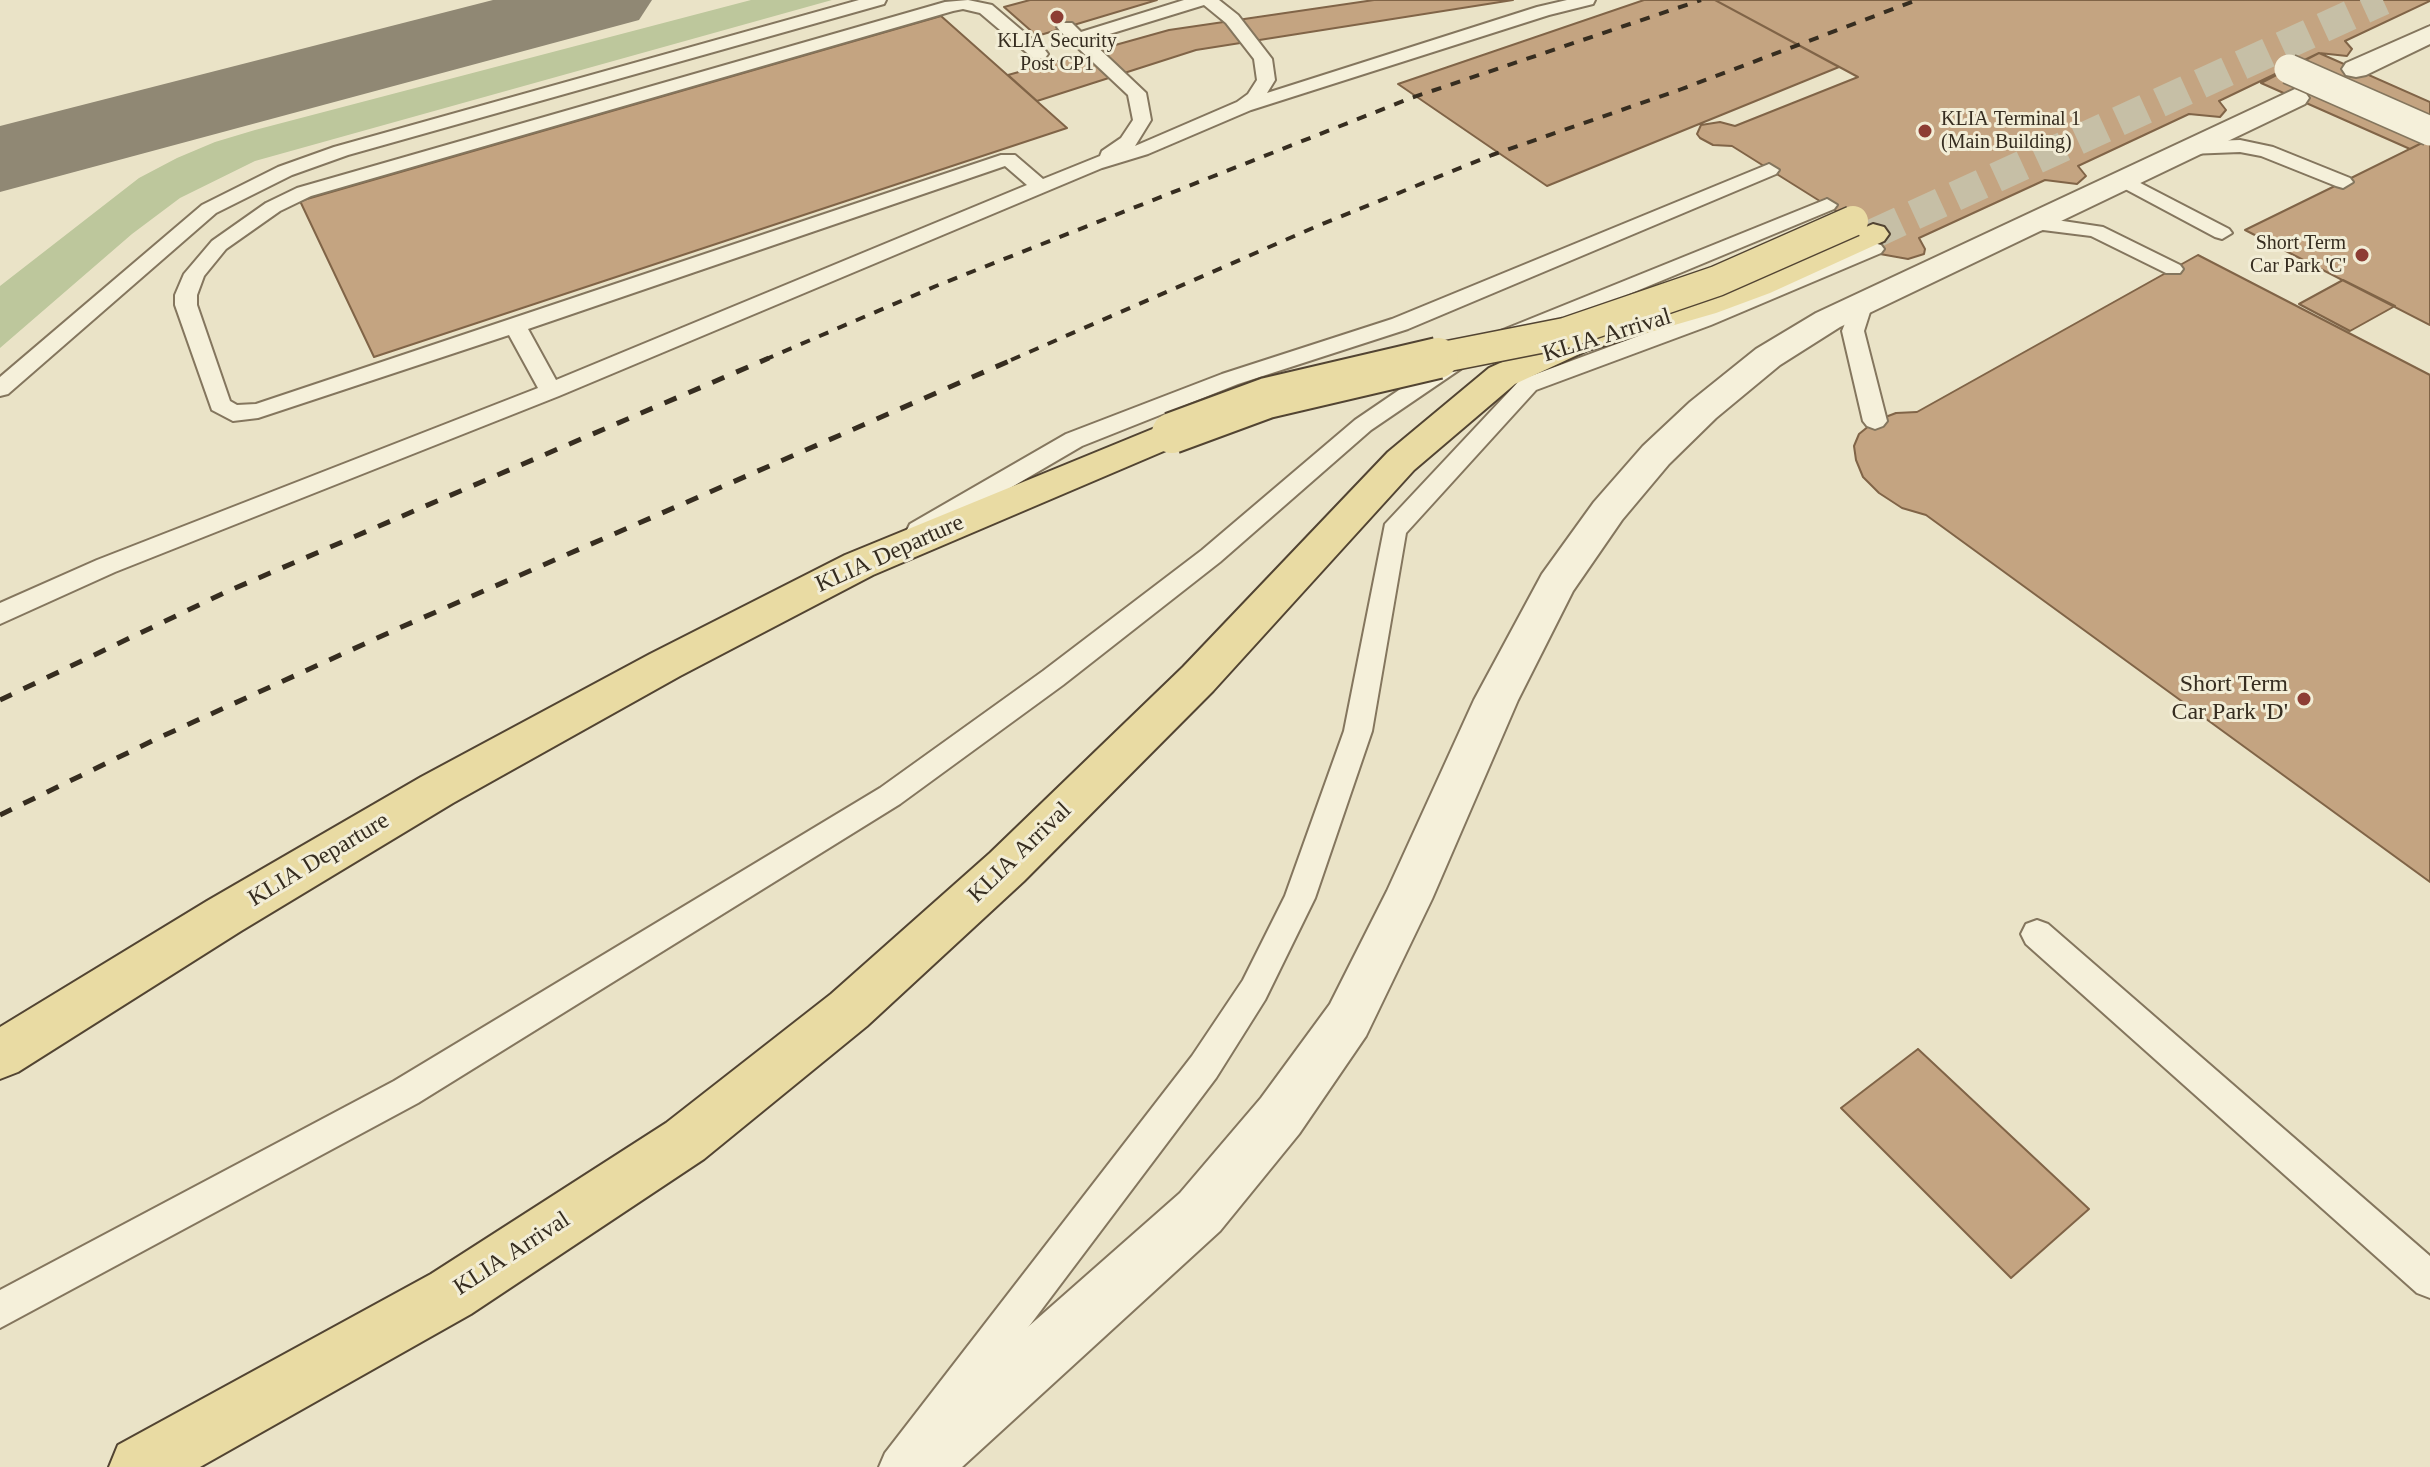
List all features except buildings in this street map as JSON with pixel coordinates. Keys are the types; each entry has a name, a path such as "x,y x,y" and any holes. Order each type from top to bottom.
{"main road":[{"name":"KLIA Departure","path":"0,1055 224,916 437,790 665,665 859,565 1172,433 1267,398 1372,371 1565,333 1717,281 1857,227"},
{"name":"KLIA Arrival","path":"140,1467 451,1294 685,1141 849,1010 1007,867 1198,679 1401,461 1502,376 1576,342 1704,306 1758,286 1857,227"}],"street":[{"path":"2356,69 2430,34"},
{"path":"2289,69 2430,131"},
{"path":"916,1467 1200,1212 1280,1116 1348,1020 1408,899 1503,687 1556,584 1608,511 1656,455 1703,410 1768,357 1872,297 2295,98"}],"lane":[{"path":"0,389 209,209 285,171 341,151 878,0"},
{"path":"1095,164 1128,142 1142,120 1141,105 1128,82 1072,33 1202,0"},
{"path":"1209,0 1232,19 1263,59 1266,80 1255,98 1244,106"},
{"path":"0,614 106,566 551,391 1095,164 1141,150 1244,106 1543,11 1587,0"},
{"path":"1039,54 986,9 963,4 951,6 304,192 273,207 219,245 194,274 186,295 186,305 220,405 233,413 258,411 1008,159 1041,187"},
{"path":"2189,148 2240,146 2266,151 2343,182"},
{"path":"859,565 1074,440 1230,379 1400,324 1769,170"},
{"path":"2121,179 2222,233"},
{"path":"2017,228 2043,224 2096,231 2173,269"},
{"path":"0,1310 406,1092 890,796 1053,678 1211,556 1363,425 1460,358 1577,305 1857,227"},
{"path":"899,1467 1195,1079 1254,990 1300,898 1358,731 1380,593 1394,530 1528,385 1703,320 1857,227"},
{"path":"1872,297 1860,311 1853,331 1875,421"},
{"path":"515,326 551,391"},
{"path":"2037,934 2430,1280"}],"green space":[{"path":"751,0 832,0 255,161 180,198 132,234 0,348 0,286 139,178 177,158 255,130"}],"taxiway":[{"path":"0,159 605,0"}],"tunnel":[{"path":"1873,234 2383,0"}],"railway":[{"path":"764,360 936,286 1411,98 1701,0"},
{"path":"1011,360 1315,227 1492,155 1679,90 1917,0"},
{"path":"0,700 226,592 769,358"},
{"path":"0,815 154,740 397,629 1016,358"}],"place":[{"name":"KLIA Security Post CP1","path":"1057,17"},
{"name":"KLIA Terminal 1 (Main Building)","path":"1925,131"},
{"name":"Short Term Car Park 'C'","path":"2362,255"},
{"name":"Short Term Car Park 'D'","path":"2304,699"}]}
